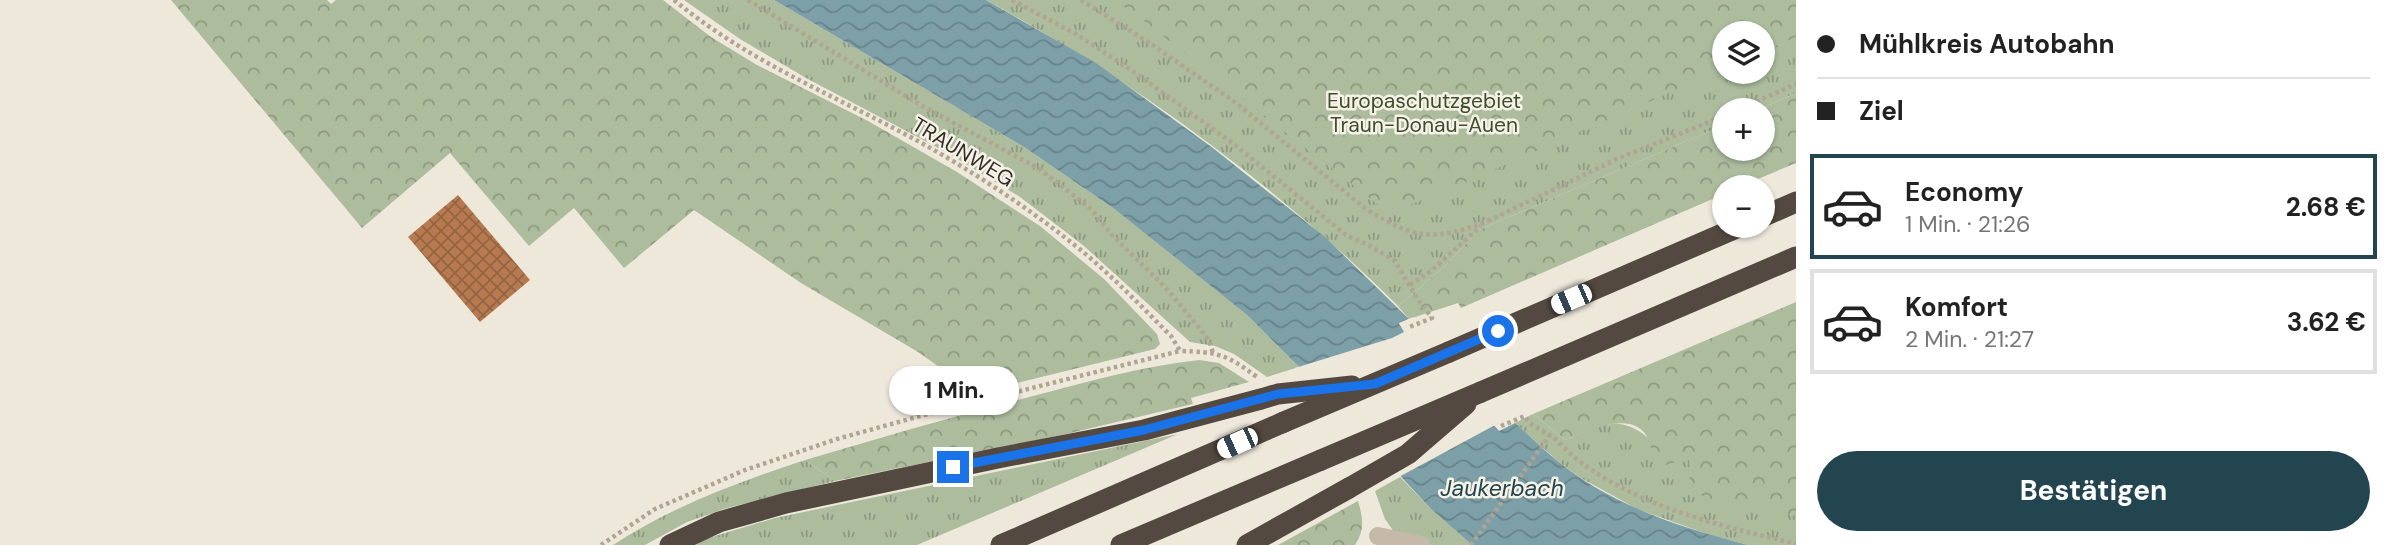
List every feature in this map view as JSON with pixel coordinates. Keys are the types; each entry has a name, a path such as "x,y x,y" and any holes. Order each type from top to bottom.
{"highway":[{"path":"1775,211 1796,202"},
{"path":"1001,545 1713,238"},
{"path":"1121,545 1796,257"},
{"path":"670,545 719,522 786,503 1144,430 1278,394 1375,384"},
{"path":"1247,545 1408,454 1483,390"}],"lane":[{"path":"1378,536 1421,545"}],"path":[{"name":"TRAUNWEG","path":"674,0 737,47 793,79 945,156 1016,201 1083,252 1171,336 1180,351"},
{"path":"601,545 655,509 745,470 837,439 1180,351 1213,353 1209,340 1167,289 1112,235 1091,209 1038,168 913,100 748,0"},
{"path":"1013,0 1076,34 1134,72 1235,145 1346,235 1377,249 1395,261 1432,318 1407,328"},
{"path":"1081,0 1152,44 1236,103 1359,203 1387,222 1401,229 1428,235 1447,234 1488,221"},
{"path":"1764,98 1796,84"},
{"path":"1410,285 1431,271 1471,232 1488,221 1617,159 1712,121"},
{"path":"1502,426 1525,416 1536,428 1550,435 1581,463 1645,498 1705,521 1796,544"},
{"path":"1471,545 1550,435"}],"green space":[{"path":"171,0 327,0 331,4 336,0 663,0 711,37 757,65 868,121 957,172 1040,226 1104,279 1157,334 1160,344 1155,349 976,393 918,352 801,283 694,210 624,268 574,208 529,246 450,153 362,228"},
{"path":"684,0 774,0 1024,147 1113,208 1247,315 1299,367 1267,377 1234,354 1215,346 1190,342 1084,246 1020,197 946,152 806,78 740,39"},
{"name":"Europaschutzgebiet Traun-Donau-Auen","path":"986,0 1796,0 1796,93 1775,102 1775,98 1712,98 1712,130 1479,230 1445,266 1398,306 1304,219 1254,178 1150,101"},
{"name":"Europaschutzgebiet Traun-Donau-Auen","path":"1113,0 1796,0 1796,37 1775,46 1775,21 1712,21 1712,74 1436,195 1403,207 1381,207 1131,11"},
{"path":"1796,93 1796,163 1768,175 1712,175 1712,199 1461,308 1458,303 1409,319 1398,306 1445,266 1479,230 1712,130 1712,161 1775,161 1775,102"},
{"path":"1796,302 1796,516 1770,509 1705,499 1690,482 1689,458 1662,466 1654,460 1648,438 1640,429 1631,425 1609,425 1565,440 1533,414"},
{"path":"1199,360 1219,363 1249,382 1191,398 1193,404 1066,434 835,481 805,460 1097,379"},
{"path":"1796,370 1796,545 1748,545 1713,536 1637,509 1581,478 1515,423 1533,414 1565,440 1597,427 1616,424 1636,429 1647,437"},
{"path":"1178,434 917,545 695,545 705,539 775,518"},
{"path":"805,460 835,481 727,508 687,522 645,545 613,545 659,518 706,496"},
{"path":"1400,477 1472,545 1403,545 1385,519 1375,491"},
{"path":"1358,501 1362,524 1355,545 1278,545"}],"water":[{"name":"Jaukerbach","path":"774,0 986,0 1096,63 1213,148 1325,237 1409,319 1399,324 1499,431 1515,423 1560,463 1603,492 1674,523 1748,545 1472,545 1431,509 1247,315 1113,208 1024,147"}],"pier":[{"path":"1413,317 1412,321 1404,325 1497,424 1397,478 1295,368 1392,338 1404,332 1399,323"}],"building":[{"path":"458,195 530,280 480,322 408,237"}],"route":[{"path":"953,467 1144,430 1278,394 1375,384 1498,331"}]}
